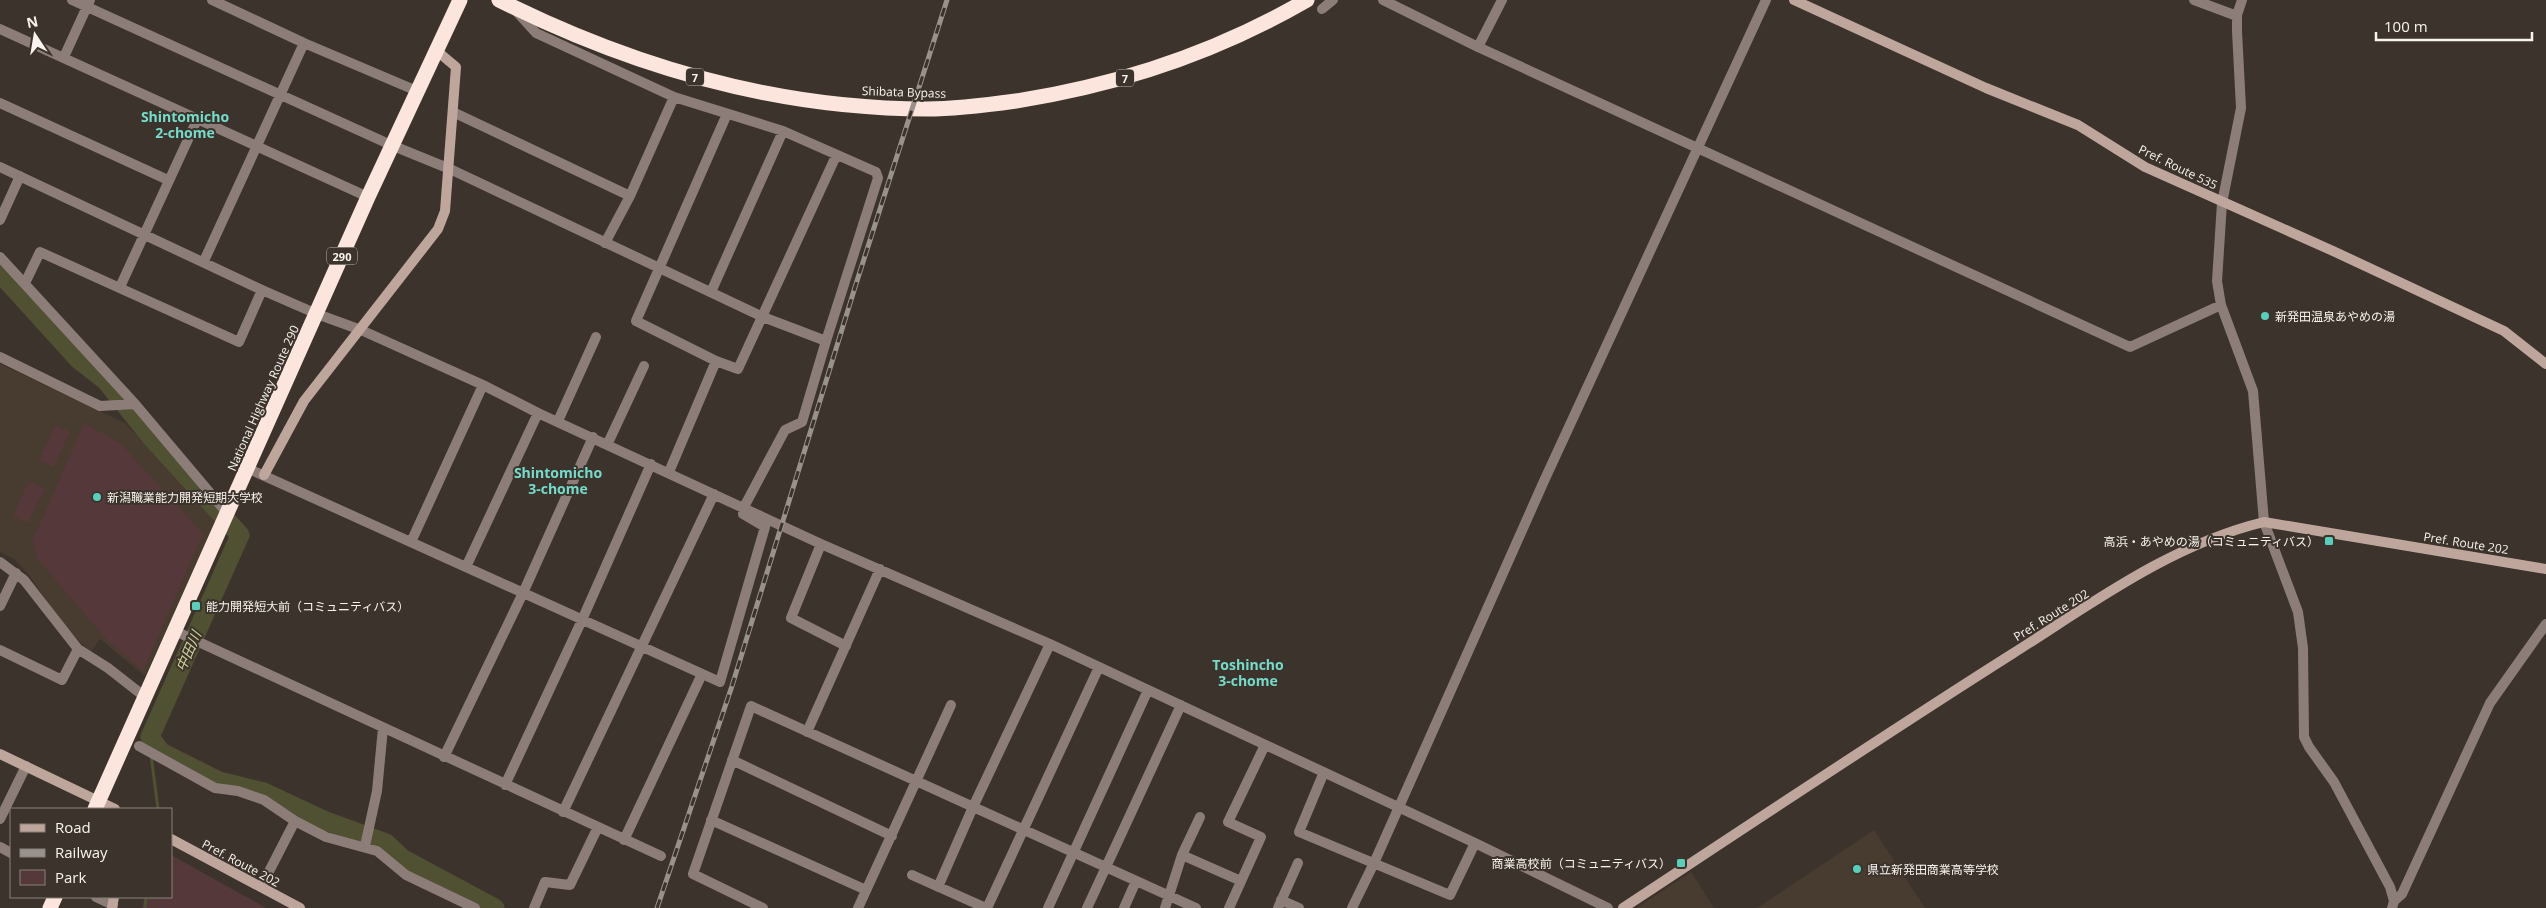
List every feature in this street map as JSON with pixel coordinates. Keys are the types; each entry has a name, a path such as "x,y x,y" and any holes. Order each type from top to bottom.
{"highway":[{"name":"National Highway Route 290","path":"97,805 391,145 460,0"},
{"name":"Shibata Bypass","path":"499,0 582,37 686,75 789,98 903,109 930,109 1020,100 1113,82 1213,47 1306,0"}],"main road":[{"name":"Pref. Route 535","path":"1794,0 1986,88 2078,125 2145,167 2333,251 2504,332 2546,364"},
{"path":"264,475 304,402 438,228 445,211 450,169 456,67 437,51"},
{"name":"Pref. Route 202","path":"1623,908 1969,681 2148,569 2232,529 2264,522 2546,569"},
{"path":"0,754 97,805 110,808"},
{"name":"Pref. Route 202","path":"172,840 300,908"}],"street":[{"path":"72,0 88,3 281,95 391,145 450,169 763,317 826,341"},
{"path":"212,0 304,43 417,91"},
{"path":"1322,9 1333,0"},
{"path":"1383,0 1478,48 2130,347 2221,305"},
{"path":"1478,48 1502,0"},
{"path":"1352,908 1374,863 1540,490 1766,0"},
{"path":"2194,0 2237,16"},
{"path":"2242,0 2237,16 2241,108 2222,203 2217,280 2221,305 2254,391 2264,522 2298,612 2303,648 2304,738 2334,782 2390,888 2393,904"},
{"path":"64,57 88,3"},
{"path":"247,468 720,682 765,527 743,514 744,508 785,430 802,422 878,178 876,172 783,131 674,97 536,33 513,7"},
{"path":"0,29 368,197"},
{"path":"204,261 304,43"},
{"path":"606,243 630,196 674,97"},
{"path":"0,103 168,180"},
{"path":"454,113 630,196"},
{"path":"727,114 658,266 636,321 716,361 738,369 836,156"},
{"path":"120,287 196,120"},
{"path":"711,292 783,131"},
{"path":"0,167 204,261 262,290 317,314 361,330 483,385 538,413 821,544 1100,667 1475,842 1608,908"},
{"path":"0,220 20,176"},
{"path":"25,283 40,252 239,342 262,290"},
{"path":"0,257 134,404 227,513"},
{"path":"558,421 596,337"},
{"path":"0,357 100,406 134,404"},
{"path":"669,472 716,361"},
{"path":"608,444 644,366"},
{"path":"411,542 483,385"},
{"path":"466,567 538,413"},
{"path":"444,757 523,593 593,437"},
{"path":"505,785 582,620 651,464"},
{"path":"564,812 714,494"},
{"path":"821,544 791,618 846,646"},
{"path":"0,562 24,580 78,649 108,668 145,697"},
{"path":"807,732 880,569"},
{"path":"0,606 16,573"},
{"path":"2393,904 2402,894 2490,703 2546,624"},
{"path":"175,631 597,829 660,856"},
{"path":"938,886 1050,644"},
{"path":"0,650 62,680 78,649"},
{"path":"912,875 986,908 1100,667"},
{"path":"624,840 702,674"},
{"path":"1048,908 1148,690"},
{"path":"858,908 951,705"},
{"path":"1087,908 1181,705"},
{"path":"763,908 746,904 693,874 751,706 1196,908"},
{"path":"365,846 377,791 384,728"},
{"path":"1229,908 1261,837 1228,822 1265,745"},
{"path":"139,746 215,788 238,791 264,800 295,821 326,837 377,850 406,875 475,908"},
{"path":"732,760 892,836"},
{"path":"0,819 26,766"},
{"path":"1324,772 1300,832 1450,895 1475,842"},
{"path":"1165,908 1182,855 1200,816"},
{"path":"711,820 866,890"},
{"path":"261,887 295,821"},
{"path":"534,908 545,882 570,885 597,829"},
{"path":"1182,855 1241,882"},
{"path":"1298,863 1279,904 1298,908"},
{"path":"1124,908 1136,881"},
{"path":"99,898 113,903"}],"shaded area":[{"name":"新潟職業能力開発短期大学校","path":"0,364 125,423 217,520 145,676 100,639 91,652 59,618 29,575 14,559 0,552"},
{"name":"県立新発田商業高等学校","path":"1874,830 1925,908 1757,908"},
{"path":"1691,872 1714,908 1637,908"}],"green space":[{"path":"84,423 120,443 203,534 143,671 105,638 38,559 32,542"},
{"path":"55,425 70,432 54,467 39,460"},
{"path":"29,481 45,488 28,523 13,516"},
{"path":"172,856 266,908 142,908 145,898 172,898"}],"waterway":[{"name":"中田川","path":"0,273 79,360 106,381 150,436 240,535 150,737 161,752 219,781 264,792 326,821 386,843 402,858 495,908"},
{"name":"中田川","path":"150,737 150,749"},
{"path":"151,755 158,808"},
{"path":"145,908 146,898"}],"railway":[{"path":"657,908 732,686 856,284 947,0"}],"place":[{"name":"新発田温泉あやめの湯","path":"2265,316"},
{"name":"新潟職業能力開発短期大学校","path":"97,497"},
{"name":"高浜・あやめの湯（コミュニティバス）","path":"2329,541"},
{"name":"能力開発短大前（コミュニティバス）","path":"196,606"},
{"name":"商業高校前（コミュニティバス）","path":"1681,863"},
{"name":"県立新発田商業高等学校","path":"1857,869"}],"district":[{"name":"Shintomicho 2-chome","path":"185,124"},
{"name":"Shintomicho 3-chome","path":"558,480"},
{"name":"Toshincho 3-chome","path":"1248,672"}]}
